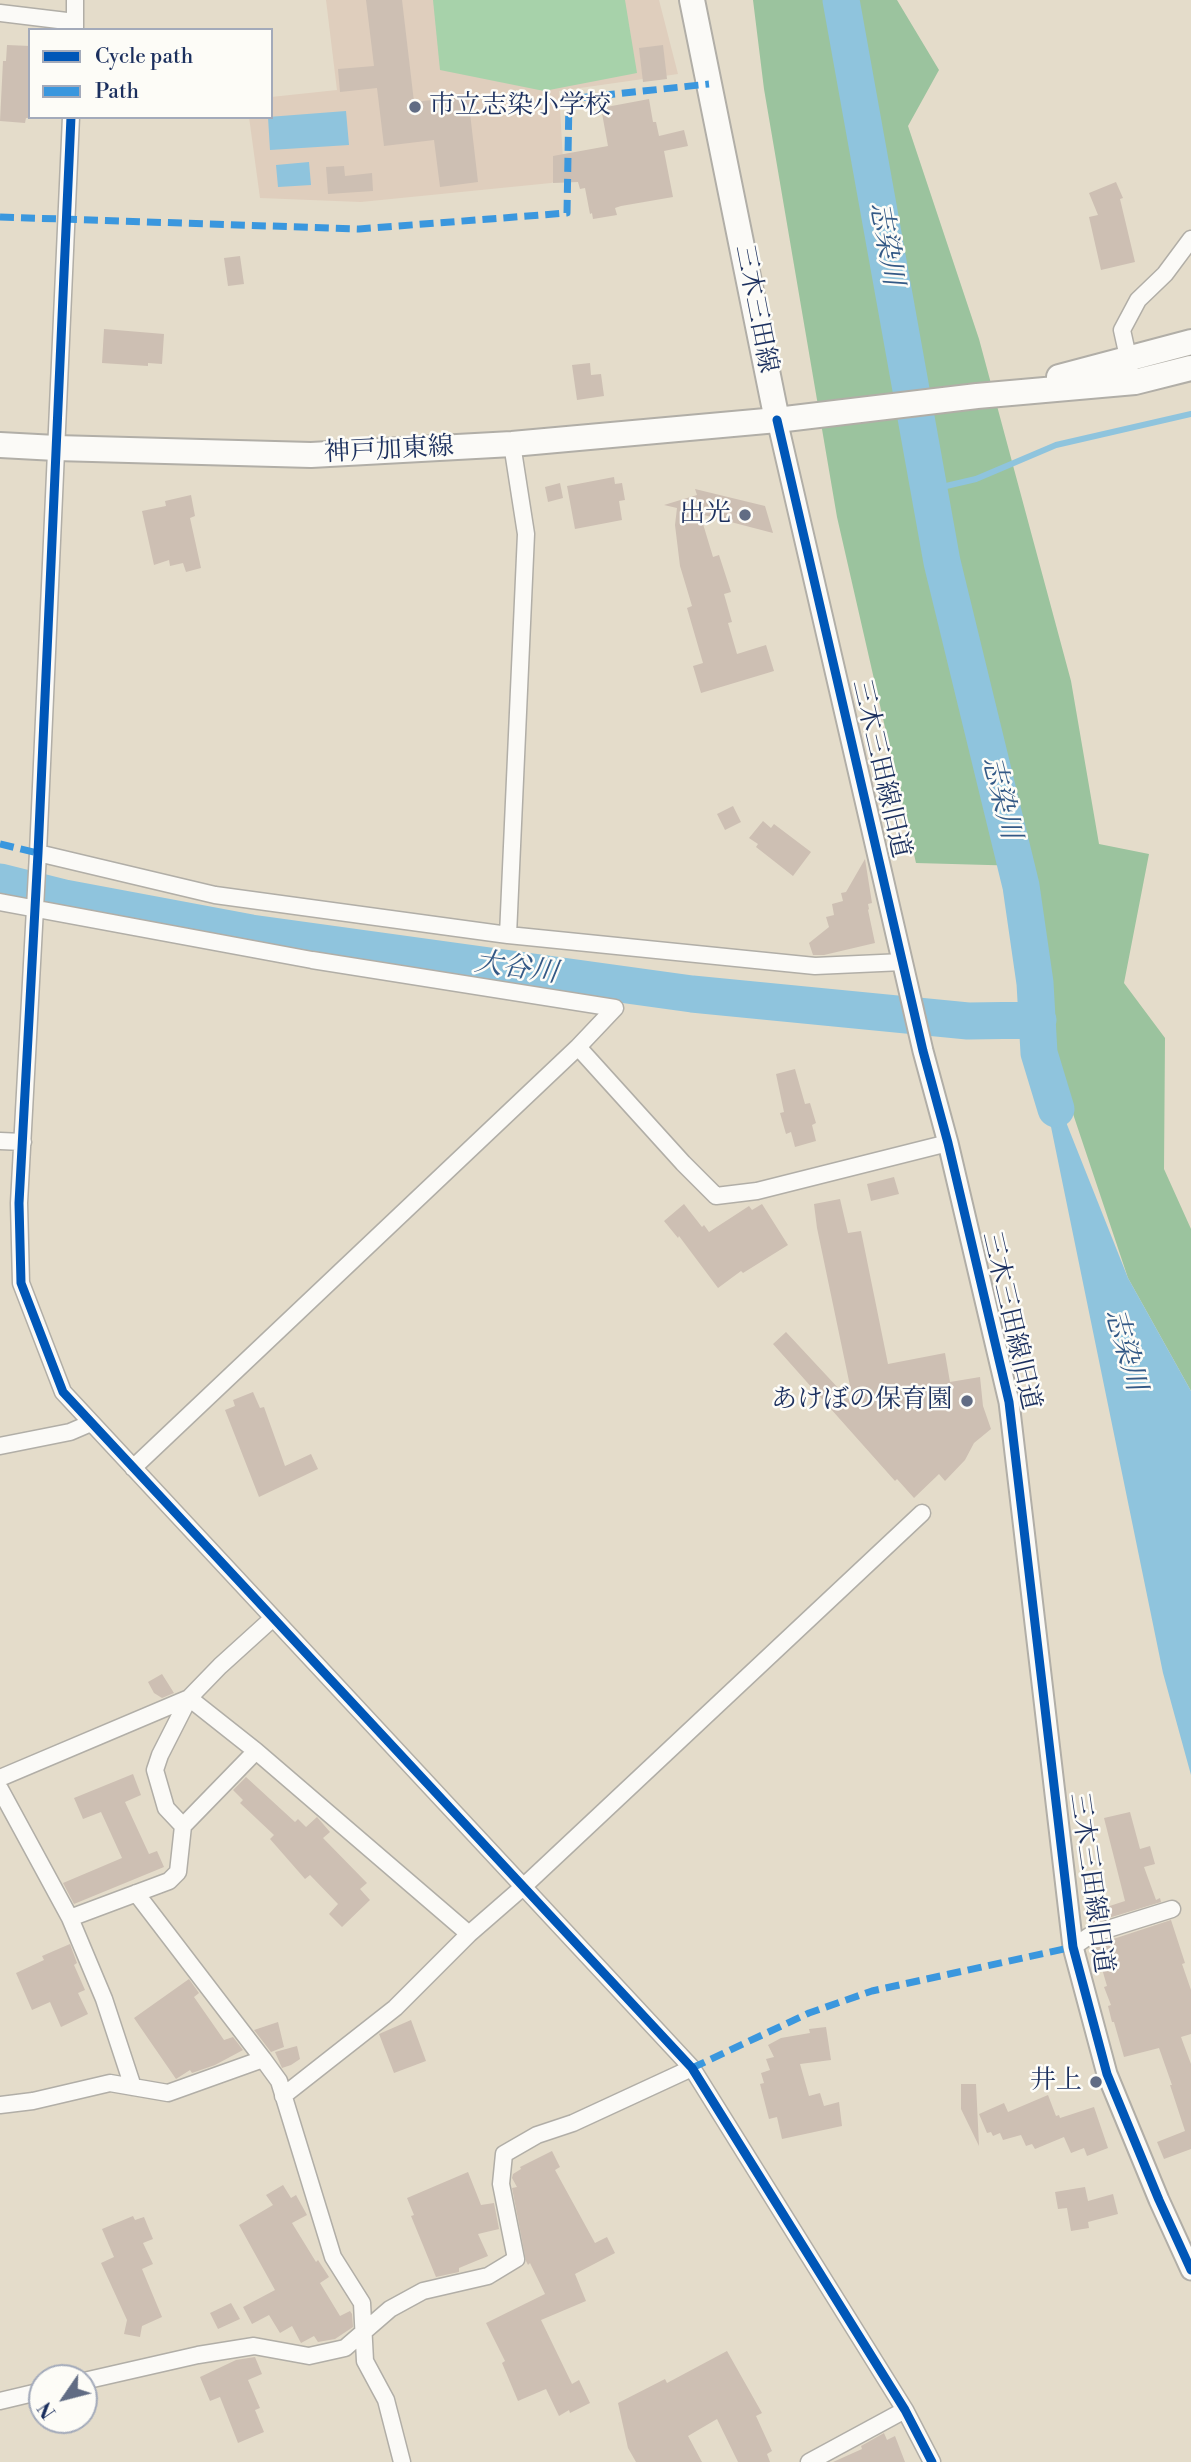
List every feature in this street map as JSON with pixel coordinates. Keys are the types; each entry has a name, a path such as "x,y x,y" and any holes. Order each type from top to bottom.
{"main road":[{"name":"三木三田線","path":"692,0 777,420"},
{"path":"1131,371 1191,342"},
{"path":"777,420 977,396 1131,371 1191,368"},
{"name":"神戸加東線","path":"0,445 311,454 512,444 777,420"}],"street":[{"path":"0,13 75,26 75,0"},
{"path":"71,119 38,853 19,1203 21,1283 63,1392 692,2067 905,2410 932,2462"},
{"path":"1131,371 1122,330 1138,300 1165,274 1191,239"},
{"name":"三木三田線旧道","path":"777,420 923,1051 948,1143 1009,1402 1073,1947 1107,2074 1191,2270"},
{"path":"508,934 526,534 512,444"},
{"path":"38,853 215,895 508,934 814,966 903,962"},
{"path":"0,902 312,960 615,1008 578,1047 133,1468"},
{"path":"578,1047 716,1196 757,1191 948,1143"},
{"path":"0,1141 23,1142"},
{"path":"0,1446 70,1432 91,1423"},
{"path":"283,2096 395,2008 469,1934 523,1887 922,1513"},
{"path":"183,1826 166,1808 155,1770 160,1755 189,1698 273,1618"},
{"path":"189,1698 256,1751 469,1934"},
{"path":"0,1778 189,1698"},
{"path":"70,1918 169,1881 178,1872 183,1826 256,1751"},
{"path":"0,1789 70,1918 104,1999 133,2087"},
{"path":"136,1893 279,2081 333,2257 362,2303 365,2361 386,2400 402,2462"},
{"path":"1073,1947 1092,1934 1172,1909"},
{"path":"0,2105 33,2101 110,2083 168,2093 263,2059"},
{"path":"98,2378 198,2355 254,2346 309,2357 345,2348 390,2309 423,2291 488,2276 516,2259 500,2184 504,2154 537,2135 573,2123 692,2067"},
{"path":"0,2401 28,2394"},
{"path":"809,2462 905,2410"}],"shaded area":[{"name":"市立志染小学校","path":"326,0 659,0 678,74 559,91 564,178 551,183 361,202 260,198 249,119 273,119 273,97 337,90"}],"green space":[{"path":"433,0 625,0 637,73 544,91 440,70"},
{"path":"753,0 897,0 939,70 908,126 979,339 1071,681 1099,844 1149,854 1124,983 1165,1038 1164,1169 1191,1229 1191,1391 1128,1278 1062,1081 1024,866 916,863 837,517 764,89"}],"water":[{"path":"346,111 349,145 270,150 268,119 273,119 273,117"},
{"path":"309,162 311,185 278,187 276,165"},
{"path":"1033,1039 1128,1278 1191,1391 1191,1775 1163,1673"}],"building":[{"path":"366,0 402,0 414,102 468,96 478,182 440,187 434,140 384,146 377,88 340,92 338,69 374,66"},
{"path":"7,45 28,46 28,118 25,123 0,121 3,61 6,61"},
{"path":"663,45 667,79 643,82 639,48"},
{"path":"649,99 653,122 656,122 659,136 684,130 688,146 664,151 673,197 621,206 615,208 617,215 593,219 585,188 580,189 578,182 553,183 553,156 608,146 601,108"},
{"path":"344,166 345,176 372,173 373,191 328,194 326,167"},
{"path":"1116,182 1123,198 1120,199 1135,262 1101,270 1089,217 1098,215 1089,193"},
{"path":"240,256 244,284 228,286 224,258"},
{"path":"104,329 164,334 162,364 148,363 148,366 102,363"},
{"path":"590,363 591,375 601,374 604,396 577,400 572,365"},
{"path":"614,477 615,484 622,483 625,500 619,501 622,520 575,529 567,486"},
{"path":"560,483 563,498 548,502 545,487"},
{"path":"695,489 765,506 773,533 700,514 713,557 719,555 731,592 724,594 732,622 728,623 737,654 766,645 774,671 701,693 693,666 703,663 687,608 692,606 680,566 675,525 677,508 664,505 697,495"},
{"path":"191,495 195,516 190,518 201,568 186,572 183,563 170,566 169,560 154,565 142,511 166,506 165,501"},
{"path":"733,806 741,822 725,830 717,814"},
{"path":"763,821 771,828 774,824 811,852 793,876 756,847 758,844 749,838"},
{"path":"865,859 872,903 868,904 868,910 875,943 813,955 809,943 829,927 826,917 834,915 832,904 843,901 841,893 846,892"},
{"path":"795,1069 805,1104 810,1103 816,1123 812,1125 816,1141 795,1147 791,1132 786,1134 780,1113 784,1112 776,1074"},
{"path":"894,1177 899,1194 871,1201 867,1184"},
{"path":"840,1199 848,1233 861,1231 888,1364 945,1353 950,1382 980,1377 983,1406 991,1429 974,1443 965,1460 945,1481 939,1474 914,1498 897,1479 895,1481 773,1344 786,1332 854,1405 814,1204"},
{"path":"684,1204 709,1232 749,1206 752,1210 762,1204 788,1245 743,1273 741,1271 718,1288 679,1236 678,1238 664,1221"},
{"path":"253,1392 260,1408 264,1407 285,1466 311,1454 318,1469 259,1497 225,1410 235,1406 233,1400"},
{"path":"162,1674 174,1693 162,1698 154,1693 148,1682"},
{"path":"133,1774 141,1795 125,1802 149,1854 157,1851 164,1867 74,1904 63,1883 122,1858 101,1812 83,1819 74,1798"},
{"path":"246,1777 295,1822 298,1819 306,1827 317,1817 330,1832 323,1838 367,1883 360,1889 370,1900 342,1927 329,1914 338,1904 310,1875 305,1879 270,1839 274,1835 240,1803 243,1800 233,1790"},
{"path":"1130,1812 1140,1849 1150,1846 1155,1864 1144,1867 1156,1900 1160,1898 1161,1902 1092,1923 1088,1913 1125,1901 1104,1818"},
{"path":"1171,1920 1191,1990 1191,2034 1181,2037 1191,2064 1191,2149 1164,2159 1157,2142 1185,2131 1172,2085 1159,2048 1124,2057 1112,2022 1108,2006 1111,2005 1104,1987 1107,1986 1095,1945"},
{"path":"70,1944 77,1963 74,1965 85,1990 78,1993 88,2014 61,2027 50,2002 32,2010 16,1973 44,1960 42,1956"},
{"path":"189,1979 199,1993 194,1997 224,2040 233,2037 243,2050 215,2065 192,2073 190,2070 176,2079 134,2018"},
{"path":"411,2020 426,2061 394,2073 379,2034"},
{"path":"278,2022 284,2047 271,2052 254,2030"},
{"path":"826,2027 831,2060 800,2064 809,2096 820,2093 824,2106 839,2102 842,2126 782,2139 777,2117 769,2119 760,2084 764,2083 761,2073 770,2070 766,2059 774,2057 768,2045 781,2038 810,2033 809,2029"},
{"path":"297,2046 300,2059 282,2068 275,2052"},
{"path":"961,2084 976,2084 979,2146 961,2109"},
{"path":"1048,2095 1056,2116 1059,2115 1060,2118 1094,2107 1108,2148 1087,2156 1084,2148 1071,2153 1064,2137 1035,2149 1032,2144 1026,2146 1021,2135 1003,2140 1000,2133 993,2136 991,2132 987,2133 979,2114 1004,2103 1008,2112"},
{"path":"552,2151 560,2167 555,2170 595,2243 607,2237 615,2253 575,2274 586,2301 541,2320 572,2384 579,2380 590,2403 559,2416 546,2389 518,2401 502,2363 505,2361 486,2323 545,2294 530,2263 528,2265 526,2261 512,2188 517,2187 512,2178 520,2167"},
{"path":"468,2172 481,2205 494,2203 499,2229 478,2234 488,2256 459,2268 459,2272 436,2277 411,2216 414,2215 407,2198"},
{"path":"283,2185 291,2198 296,2195 307,2215 292,2223 316,2262 318,2260 329,2277 320,2283 340,2316 350,2311 352,2314 353,2327 335,2339 318,2342 314,2336 301,2343 292,2326 280,2333 269,2315 252,2324 243,2307 275,2290 239,2225 273,2205 266,2195"},
{"path":"1085,2187 1088,2201 1113,2194 1118,2214 1088,2222 1089,2228 1071,2231 1067,2208 1058,2209 1055,2192"},
{"path":"133,2216 135,2220 144,2217 153,2239 143,2243 153,2264 142,2269 162,2317 142,2326 140,2337 124,2334 127,2320 101,2263 114,2257 102,2229"},
{"path":"231,2303 240,2319 218,2329 210,2313"},
{"path":"727,2351 762,2413 756,2416 772,2451 767,2454 770,2462 738,2462 717,2419 688,2436 702,2462 636,2462 628,2448 618,2403 665,2379 667,2383"},
{"path":"255,2357 262,2374 248,2380 260,2408 255,2410 264,2432 238,2443 220,2397 210,2401 200,2377 236,2360"},
{"path":"884,2433 887,2440 895,2436 905,2462 833,2462 862,2449 861,2446"}],"waterway":[{"name":"志染川","path":"841,0 942,562 1021,886 1035,983 1039,1053 1056,1109"},
{"path":"929,490 976,479 1056,445 1191,414"},
{"name":"大谷川","path":"0,882 64,898 251,933 692,994 968,1021 1038,1020"}],"marked path":[{"path":"0,217 359,229 567,213 569,99 709,84"},
{"path":"0,844 38,853"},
{"path":"692,2068 809,2013 872,1991 1073,1947"}],"cycle path":[{"path":"71,119 38,853 19,1203 21,1283 63,1392 692,2068 905,2410 932,2462"},
{"path":"777,420 923,1051 948,1143 1009,1402 1073,1947 1107,2074 1191,2270"}],"place":[{"name":"市立志染小学校","path":"415,107"},
{"name":"出光","path":"745,515"},
{"name":"あけぼの保育園","path":"967,1401"},
{"name":"井上","path":"1096,2082"}]}
